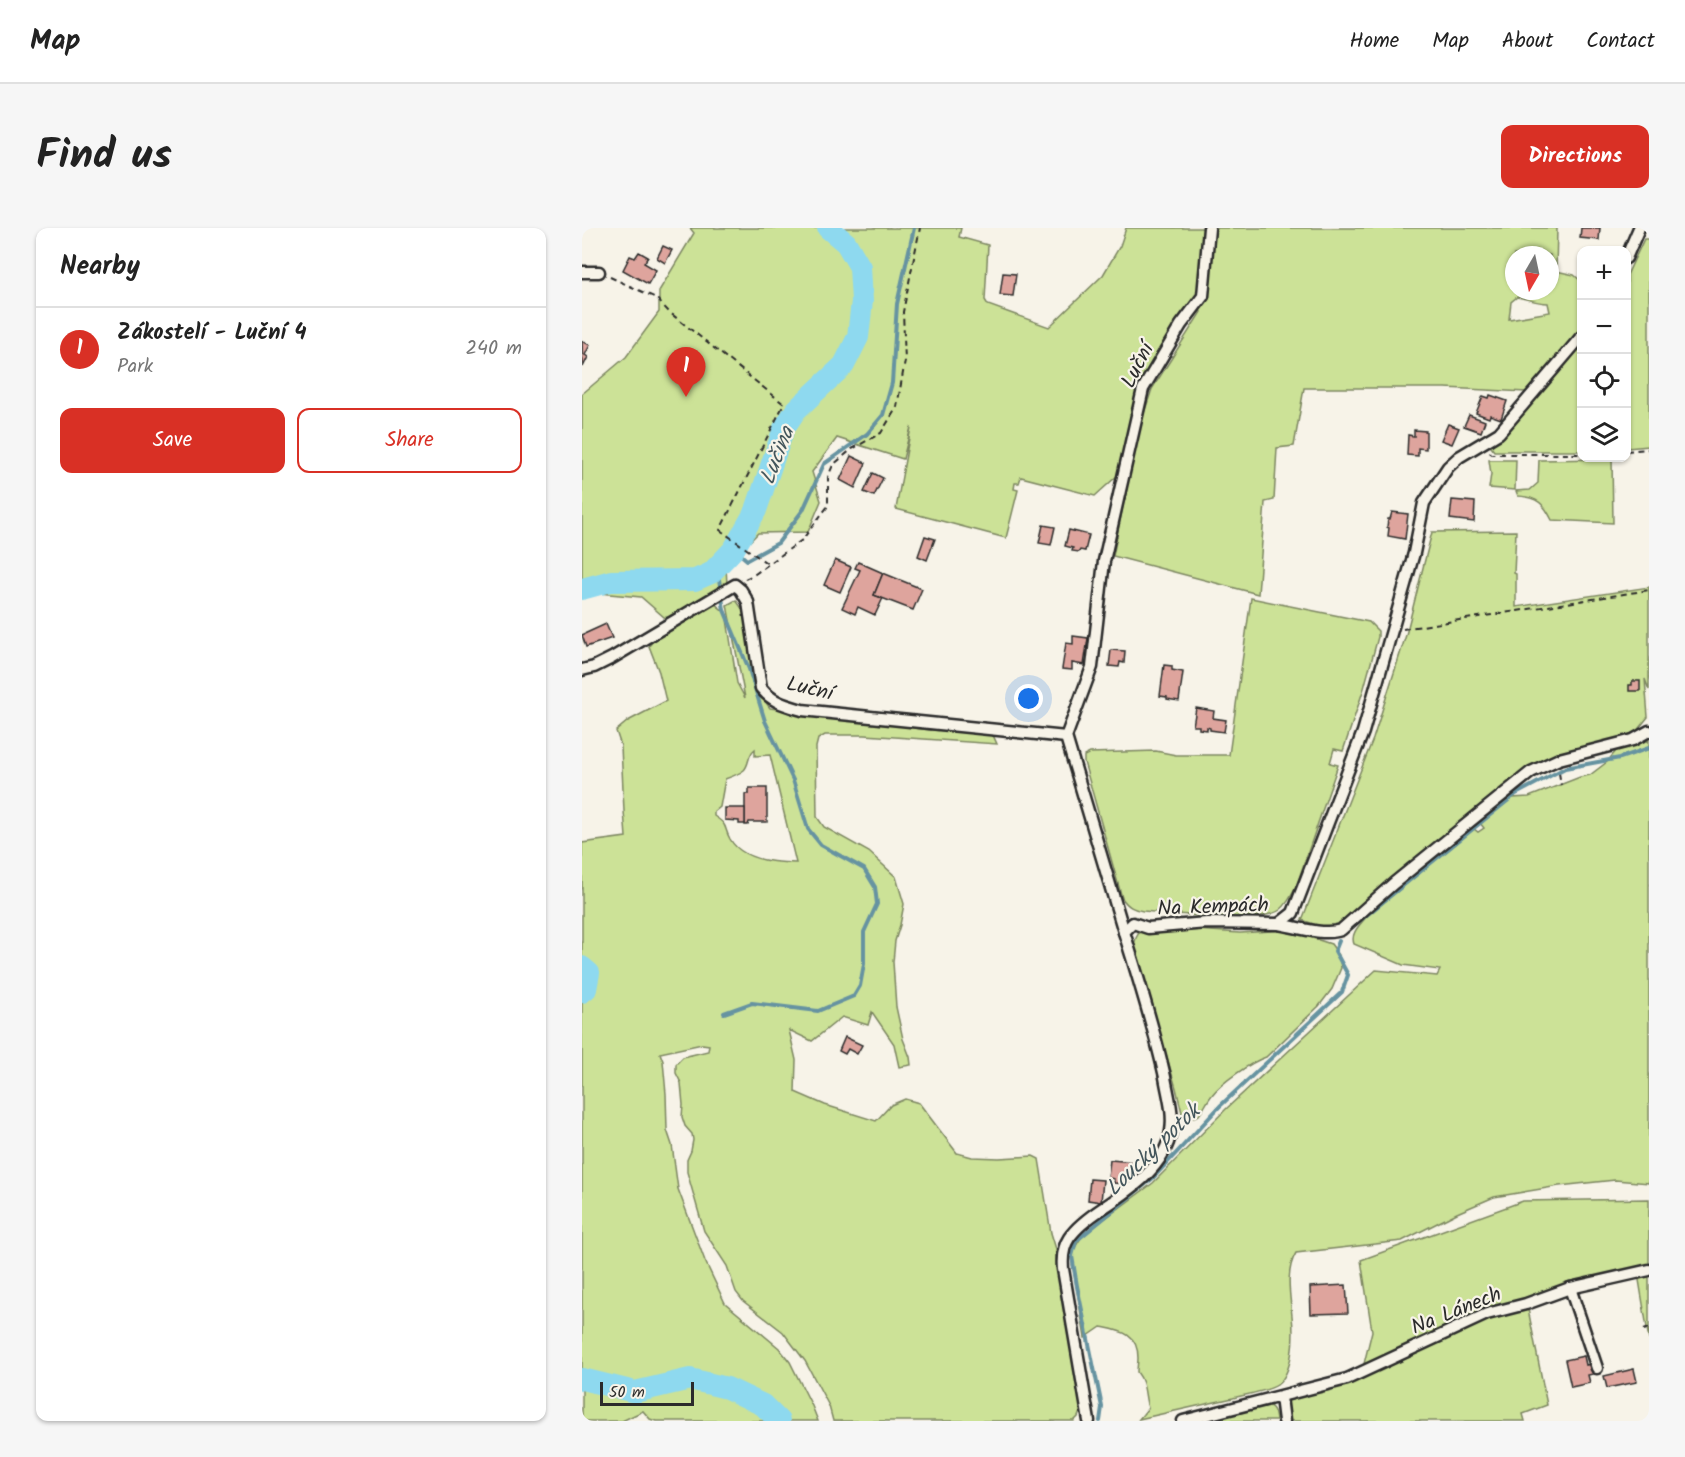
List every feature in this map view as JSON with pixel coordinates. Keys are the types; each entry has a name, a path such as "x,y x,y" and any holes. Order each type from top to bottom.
{"street":[{"name":"Luční","path":"735,585 748,602 761,688 768,697 779,704 802,710 1066,737 1092,667 1104,561 1143,389 1181,325 1203,296 1209,228"},
{"path":"1631,246 1639,228"},
{"path":"582,272 599,272"},
{"name":"Na Kempách","path":"1124,932 1133,923 1148,928 1207,923 1279,924 1293,913 1363,732 1414,553 1424,503 1448,467 1458,457 1499,433 1577,342"},
{"path":"582,670 612,658 735,585"},
{"path":"1279,924 1326,932 1341,930 1394,882 1531,772 1559,759 1633,740 1649,731"},
{"path":"1066,737 1156,1038 1172,1111 1171,1132 1164,1151 1155,1165 1126,1193 1089,1218 1068,1238 1065,1246 1062,1258 1063,1269 1089,1421"},
{"name":"Na Lánech","path":"1183,1421 1347,1379 1487,1314 1527,1304 1570,1288 1649,1270"},
{"path":"1570,1288 1597,1368"},
{"path":"1281,1396 1284,1421"}],"path":[{"path":"735,585 755,574 802,540 828,506 828,477 833,465 852,449 881,433 897,407 905,361 903,312 920,228"},
{"path":"599,272 656,298 669,312 784,404 720,530 768,565"},
{"path":"1483,443 1486,450 1492,454 1577,454"},
{"path":"1631,451 1649,449"},
{"path":"1392,631 1649,590"},
{"path":"1559,775 1561,784"},
{"path":"1644,1330 1649,1328"}],"green space":[{"path":"690,228 961,228 959,237 988,245 985,300 988,305 1049,327 1103,275 1120,246 1126,228 1557,228 1557,246 1505,246 1505,300 1513,300 1511,302 1509,319 1550,312 1548,303 1528,300 1559,300 1559,272 1577,278 1577,451 1494,451 1491,447 1552,381 1527,392 1445,388 1304,388 1294,446 1277,448 1274,500 1265,502 1258,594 1113,556 1138,431 1152,389 1201,312 1193,310 1143,389 1118,475 1095,496 1021,477 1019,483 1015,483 1014,489 1018,490 1006,538 896,509 911,427 903,459 837,438 812,472 821,501 808,532 758,533 726,566 727,585 714,603 726,613 737,683 745,698 727,605 736,600 743,610 759,693 770,708 930,730 992,733 997,744 865,735 825,735 818,739 816,747 817,817 824,827 869,852 896,877 904,904 895,941 893,962 896,1007 911,1065 899,1067 894,1044 872,1012 868,1025 842,1017 812,1041 789,1030 796,1060 795,1092 825,1105 876,1121 891,1105 905,1099 919,1103 957,1153 972,1157 1033,1156 1039,1159 1083,1404 1074,1421 833,1421 829,1406 805,1361 783,1332 743,1301 736,1292 727,1266 704,1231 687,1172 687,1160 693,1140 682,1117 681,1083 676,1073 676,1064 683,1057 708,1051 709,1045 702,1044 660,1053 663,1061 666,1094 667,1130 672,1145 678,1189 705,1261 725,1303 779,1348 790,1362 818,1421 656,1421 650,1419 643,1411 622,1421 582,1421 582,843 626,837 621,746 616,731 628,721 666,701 659,672 649,646 655,638 683,619 664,617 641,597 588,592 582,594 582,394 626,357 659,312 659,291 694,233","holes":["755,749 755,756 770,755 796,863 759,859 742,852 730,839 724,824 714,816 714,812 720,807 725,779 744,770"]},
{"path":"1644,239 1649,239 1649,446 1631,448 1631,300 1631,267"},
{"path":"1489,460 1516,460 1515,490 1489,488 1491,474"},
{"path":"1539,460 1612,462 1613,523 1552,520 1539,502 1518,496 1516,491 1530,490 1538,483"},
{"path":"1516,531 1514,573 1516,574 1516,607 1649,587 1649,690 1645,679 1648,717 1635,733 1542,762 1334,931 1302,920 1373,739 1406,635 1432,532"},
{"path":"1251,598 1369,622 1378,631 1364,688 1343,751 1334,749 1330,763 1338,765 1296,887 1280,910 1253,917 1193,916 1134,908 1126,904 1122,898 1084,756 1090,753 1156,751 1176,755 1229,755"},
{"path":"1649,740 1649,1183 1615,1180 1559,1186 1494,1197 1402,1241 1296,1253 1289,1275 1292,1352 1283,1379 1277,1385 1256,1393 1139,1419 1148,1408 1143,1385 1137,1372 1137,1350 1132,1338 1121,1332 1101,1327 1085,1338 1072,1263 1075,1248 1083,1235 1153,1183 1226,1109 1376,970 1437,976 1440,970 1403,965 1354,944 1353,936 1367,916 1474,829 1478,832 1484,828 1480,823 1512,798 1529,797 1590,775 1607,762 1616,751"},
{"path":"1167,928 1240,933 1288,930 1331,944 1339,955 1341,968 1332,989 1319,1006 1266,1057 1245,1068 1216,1090 1199,1115 1191,1118 1183,1117 1134,945 1140,931"},
{"path":"1649,1199 1649,1340 1638,1274 1527,1304 1547,1405 1523,1414 1525,1421 1284,1421 1281,1397 1362,1372 1372,1331 1361,1260 1523,1201"},
{"path":"1264,1404 1273,1410 1276,1421 1206,1421"}],"building":[{"path":"1581,228 1600,228 1599,240 1580,238"},
{"path":"663,246 672,250 665,263 657,258"},
{"path":"639,252 648,257 644,263 656,270 648,284 623,270 630,256 635,258"},
{"path":"1003,273 1016,274 1013,296 1000,295"},
{"path":"582,341 590,345 583,367"},
{"path":"1490,395 1507,401 1501,419 1490,415 1489,418 1476,413 1483,396 1489,398"},
{"path":"1469,415 1485,421 1481,432 1464,426"},
{"path":"1448,424 1459,428 1452,444 1441,440"},
{"path":"1414,430 1426,431 1426,449 1418,448 1418,456 1407,455 1408,435 1414,436"},
{"path":"851,456 866,463 855,488 840,480"},
{"path":"873,473 883,478 874,496 864,492"},
{"path":"1452,500 1475,502 1474,522 1450,519"},
{"path":"1392,512 1408,514 1405,539 1388,536 1388,519"},
{"path":"1043,525 1055,527 1051,545 1039,543"},
{"path":"1069,530 1089,535 1085,551 1072,551 1073,548 1065,546"},
{"path":"925,536 935,539 927,560 918,556"},
{"path":"835,560 851,567 840,592 824,585"},
{"path":"858,562 883,573 874,595 883,598 875,615 858,607 855,614 842,608 860,570 855,568"},
{"path":"883,573 922,589 913,610 874,595"},
{"path":"606,624 612,638 586,647 582,635"},
{"path":"1073,636 1088,638 1084,665 1072,663 1072,670 1062,669 1066,643 1073,644"},
{"path":"1111,650 1125,651 1124,663 1120,662 1119,667 1109,666"},
{"path":"1164,665 1172,666 1172,670 1183,672 1179,701 1160,696"},
{"path":"1632,681 1640,681 1640,691 1629,691"},
{"path":"1196,708 1214,711 1213,718 1226,720 1224,732 1210,730 1207,727 1207,730 1199,729 1199,726 1193,726"},
{"path":"749,788 767,788 767,822 749,822 745,825 745,794 749,794"},
{"path":"725,808 745,808 745,824 725,820"},
{"path":"845,1037 862,1045 857,1054 848,1049 845,1054 839,1051"},
{"path":"1110,1160 1135,1162 1133,1181 1125,1180 1125,1184 1114,1183 1114,1179 1108,1178"},
{"path":"1090,1179 1103,1180 1101,1202 1088,1200"},
{"path":"1346,1285 1348,1313 1311,1314 1310,1287"},
{"path":"1584,1356 1586,1365 1591,1364 1593,1374 1588,1375 1590,1383 1571,1387 1565,1360"},
{"path":"1634,1369 1637,1382 1607,1388 1604,1376"}],"waterway":[{"name":"Lučina","path":"582,589 611,581 695,580 711,573 734,549 756,510 784,428 796,410 844,365 858,337 862,301 860,267 846,243 828,228"},
{"path":"734,549 747,560 778,543 803,510 824,464 867,434 883,415 892,383 897,304 914,228"},
{"path":"717,567 724,610 749,669 765,721 793,780 808,829 821,845 864,869 875,887 877,904 864,932 864,964 860,986 854,996 818,1011 752,1003 724,1013"},
{"name":"Loucký potok","path":"1352,927 1516,794 1565,768 1620,758 1649,748"},
{"name":"Loucký potok","path":"1100,1421 1102,1407 1072,1256 1076,1241 1153,1178 1220,1106 1342,992 1348,975 1335,951 1339,941"},
{"name":"Lučina","path":"582,967 589,973 586,989 582,992"},
{"name":"Lučina","path":"582,1379 635,1392 690,1379 727,1388 763,1405 779,1421"}],"place":[{"name":"Zákostelí - Luční 4","path":"686,397"}]}
